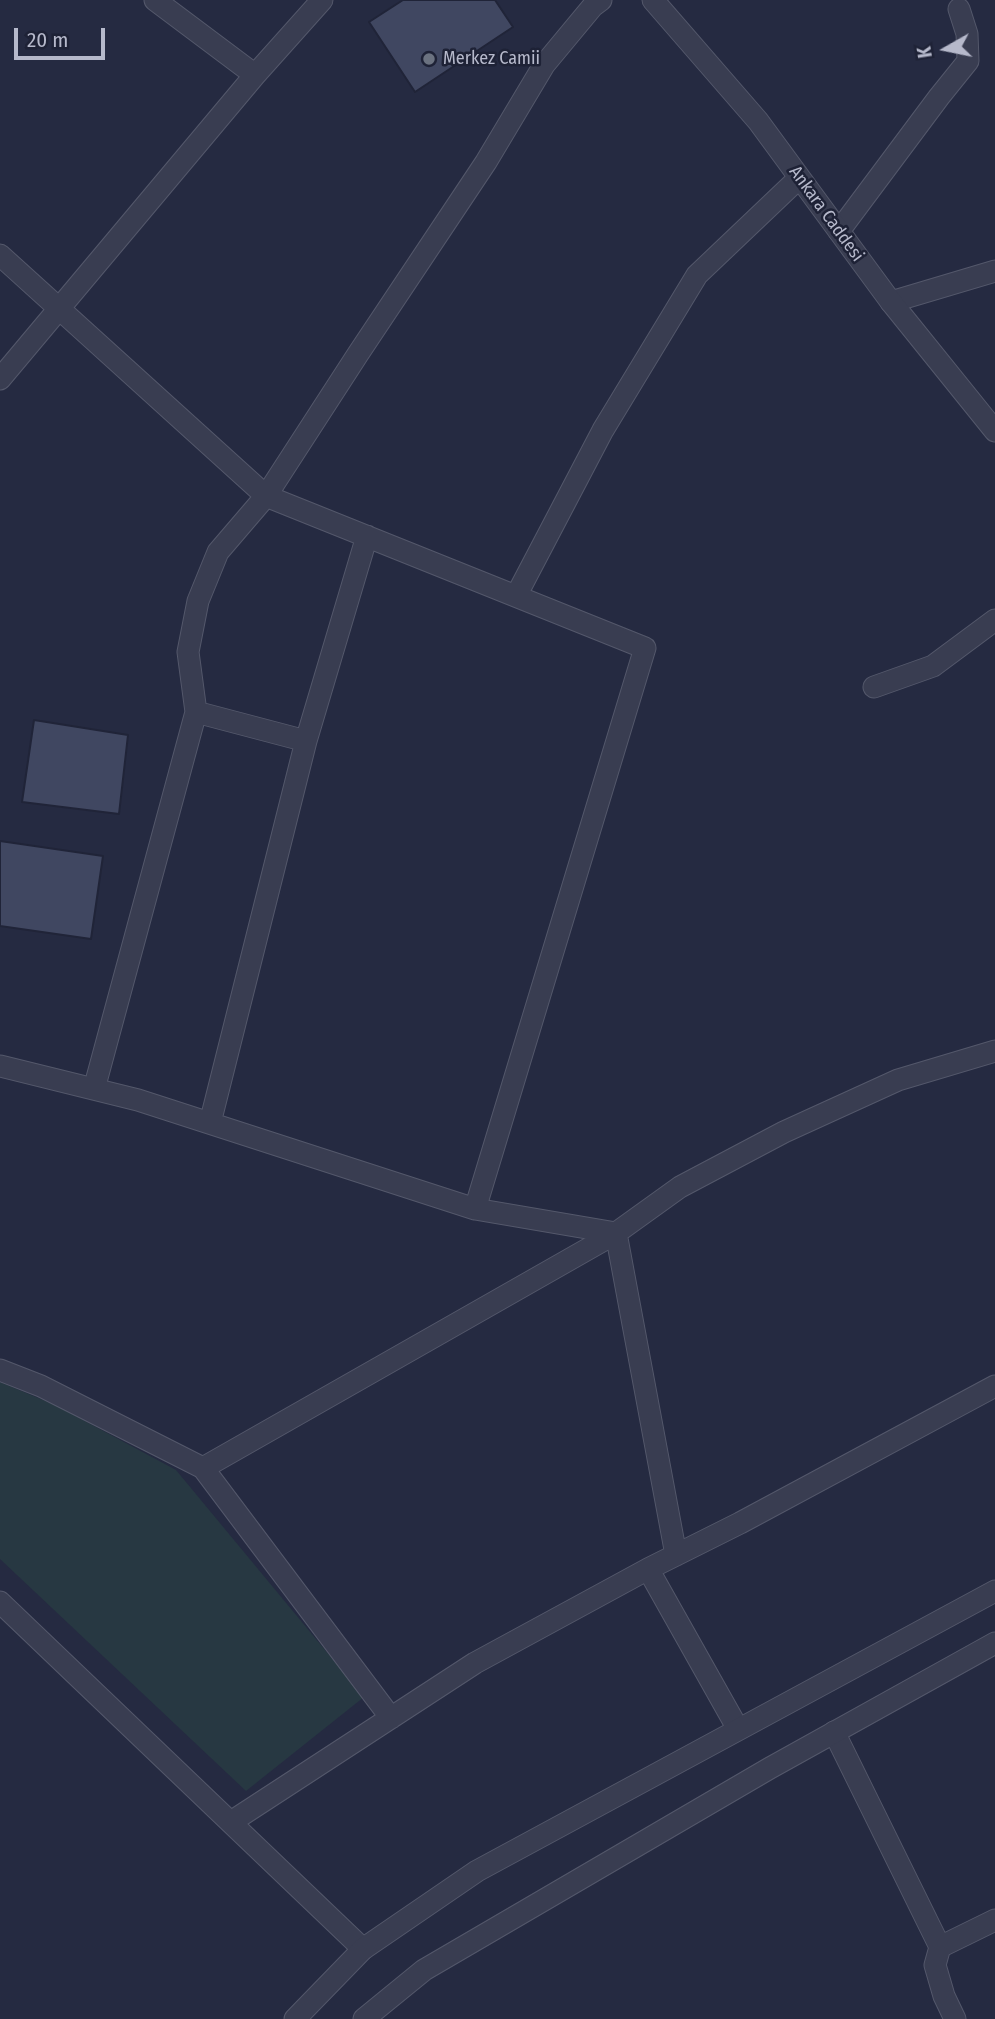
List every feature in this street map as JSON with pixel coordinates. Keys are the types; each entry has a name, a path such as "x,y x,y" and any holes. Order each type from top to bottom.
{"street":[{"path":"155,0 254,75"},
{"path":"0,379 254,75 322,0"},
{"path":"94,1089 196,712 188,652 198,601 218,552 267,496 486,162 544,65 601,0"},
{"name":"Ankara Caddesi","path":"653,0 758,121 891,302 995,431"},
{"path":"839,231 968,61 967,34 959,9"},
{"path":"516,596 603,430 697,275 799,178"},
{"path":"0,255 267,496 645,648 475,1209"},
{"path":"891,302 995,271"},
{"path":"210,1123 306,741 367,537"},
{"path":"874,687 933,666 995,620"},
{"path":"196,712 306,741"},
{"path":"203,1468 616,1233 680,1187 784,1132 898,1080 995,1051"},
{"path":"0,1066 138,1100 475,1209 616,1233"},
{"path":"616,1233 676,1555"},
{"path":"0,1370 41,1385 203,1468 391,1718"},
{"path":"231,1822 475,1663 995,1386"},
{"path":"648,1569 738,1729"},
{"path":"295,2019 363,1949 477,1871 995,1591"},
{"path":"0,1602 363,1949"},
{"path":"364,2019 425,1970 834,1732 995,1643"},
{"path":"834,1732 940,1947 936,1965 944,1996 955,2019"},
{"path":"940,1947 995,1920"}],"shaded area":[{"path":"0,1382 55,1405 176,1470 364,1697 246,1791 0,1559"}],"building":[{"name":"Merkez Camii","path":"403,0 495,0 513,27 415,92 369,22"},
{"path":"34,720 128,735 119,814 22,802"},
{"path":"0,841 103,856 91,939 0,926"}],"place":[{"name":"Merkez Camii","path":"429,59"}]}
